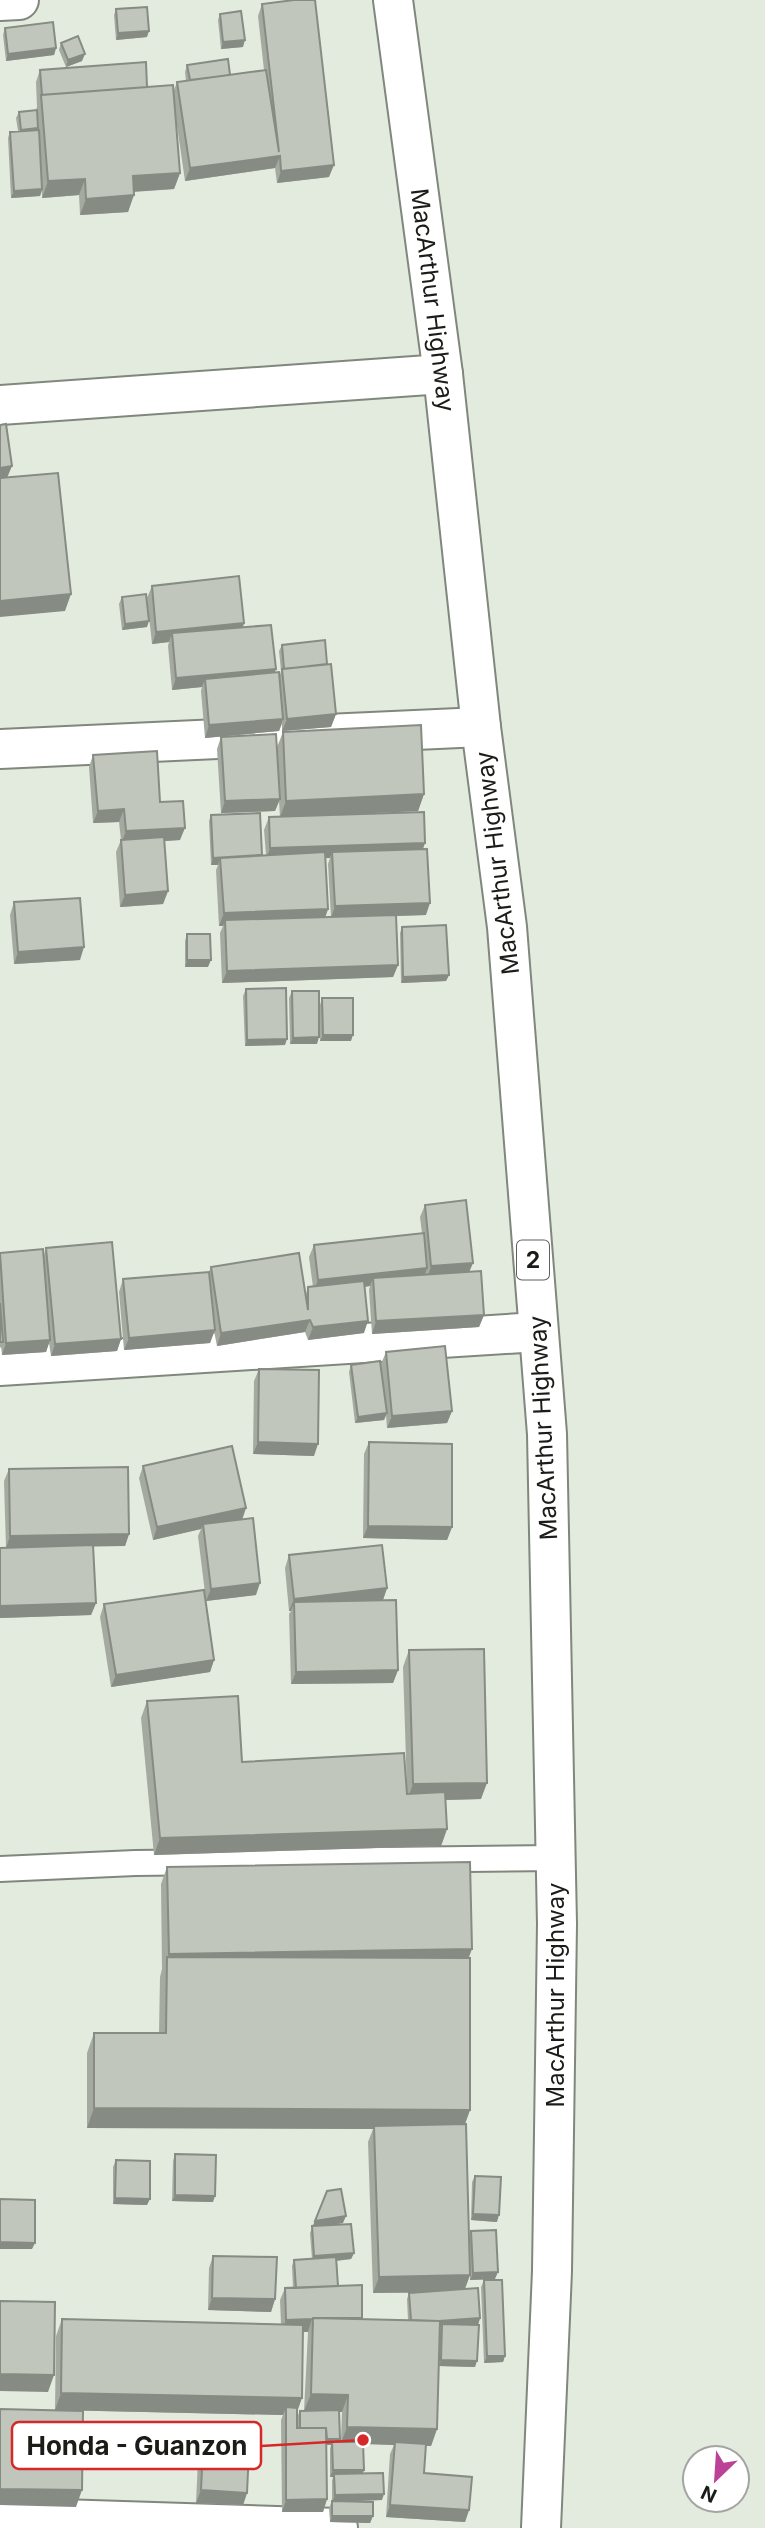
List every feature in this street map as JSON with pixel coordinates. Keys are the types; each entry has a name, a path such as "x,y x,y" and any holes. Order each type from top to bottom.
{"main road":[{"path":"0,1 19,0"},
{"name":"MacArthur Highway","path":"393,0 443,374 481,727 507,927 547,1434 557,1924 552,2271 541,2528"},
{"path":"0,405 443,374"},
{"path":"0,749 481,727"},
{"path":"0,1366 538,1332"},
{"path":"0,2515 338,2528"}],"lane":[{"path":"0,1869 135,1863 556,1858"}],"building":[{"path":"315,0 334,165 281,171 280,156 190,168 177,82 266,70 279,152 262,4"},
{"path":"147,7 149,31 118,33 116,9"},
{"path":"241,11 245,40 223,42 220,14"},
{"path":"53,22 56,48 8,54 5,28"},
{"path":"78,36 85,54 68,60 61,43"},
{"path":"228,59 230,75 190,80 187,65"},
{"path":"146,62 147,87 42,95 40,70"},
{"path":"173,85 180,173 133,176 134,195 86,199 85,179 48,181 41,95"},
{"path":"37,110 38,128 21,130 19,112"},
{"path":"39,130 42,189 14,191 10,132"},
{"path":"6,424 12,466 0,468 0,425"},
{"path":"58,473 71,594 0,601 0,478"},
{"path":"239,576 244,623 156,632 152,586"},
{"path":"146,594 149,621 125,624 122,597"},
{"path":"271,625 276,669 176,678 172,633"},
{"path":"325,640 327,664 284,669 282,645"},
{"path":"331,664 336,714 287,719 282,669"},
{"path":"279,672 283,719 209,725 205,679"},
{"path":"421,725 424,794 286,801 283,732"},
{"path":"276,734 280,799 225,801 221,737"},
{"path":"157,751 160,802 183,801 185,828 126,831 124,809 98,811 93,755"},
{"path":"424,812 425,843 270,848 269,817"},
{"path":"260,813 262,855 213,858 211,815"},
{"path":"164,837 168,891 125,895 121,840"},
{"path":"427,849 430,903 335,906 332,852"},
{"path":"325,852 328,909 224,913 220,858"},
{"path":"80,898 84,947 18,952 14,902"},
{"path":"396,915 398,965 227,971 225,920"},
{"path":"446,925 449,975 403,977 402,927"},
{"path":"187,934 210,934 211,960 187,960"},
{"path":"286,988 287,1039 247,1040 246,989"},
{"path":"292,991 319,991 319,1037 293,1038"},
{"path":"322,998 353,998 353,1035 323,1035"},
{"path":"466,1200 473,1263 431,1266 425,1205"},
{"path":"424,1233 427,1268 318,1280 314,1245"},
{"path":"112,1242 121,1339 55,1344 46,1248"},
{"path":"43,1249 50,1340 6,1343 0,1253"},
{"path":"299,1253 308,1310 308,1287 364,1281 368,1321 313,1327 310,1320 221,1333 211,1267"},
{"path":"481,1271 484,1315 376,1321 373,1278"},
{"path":"209,1272 215,1330 129,1338 123,1279"},
{"path":"0,1303 3,1342 0,1342"},
{"path":"445,1346 452,1411 392,1416 386,1352"},
{"path":"380,1361 387,1413 358,1417 351,1365"},
{"path":"259,1369 319,1370 318,1444 258,1442"},
{"path":"369,1442 452,1444 452,1527 368,1526"},
{"path":"232,1446 246,1508 157,1527 143,1466"},
{"path":"128,1467 129,1534 10,1536 9,1469"},
{"path":"253,1518 260,1583 211,1589 203,1524"},
{"path":"93,1545 96,1603 0,1606 0,1548"},
{"path":"382,1545 387,1588 294,1599 289,1555"},
{"path":"204,1590 214,1660 116,1675 104,1604"},
{"path":"396,1600 398,1670 296,1672 294,1602"},
{"path":"484,1649 487,1783 413,1784 409,1650"},
{"path":"238,1696 242,1762 404,1753 407,1794 445,1792 447,1829 160,1838 147,1701"},
{"path":"470,1862 472,1949 169,1954 167,1867"},
{"path":"167,1957 470,1958 470,2110 94,2108 94,2033 166,2033"},
{"path":"466,2124 470,2275 379,2277 374,2126"},
{"path":"175,2154 216,2155 215,2196 175,2195"},
{"path":"116,2160 150,2161 150,2199 115,2198"},
{"path":"475,2176 501,2177 499,2215 473,2214"},
{"path":"341,2189 346,2216 315,2221 327,2191"},
{"path":"0,2199 35,2200 35,2243 0,2242"},
{"path":"351,2224 354,2253 314,2256 312,2226"},
{"path":"496,2230 498,2272 473,2273 471,2231"},
{"path":"213,2256 277,2257 275,2299 212,2298"},
{"path":"336,2257 338,2286 296,2288 294,2260"},
{"path":"484,2280 502,2280 505,2356 487,2356"},
{"path":"362,2285 362,2318 286,2320 285,2288"},
{"path":"478,2288 480,2318 411,2320 409,2293"},
{"path":"0,2301 55,2302 54,2375 0,2374"},
{"path":"313,2318 440,2321 437,2429 347,2427 348,2395 311,2394"},
{"path":"62,2319 303,2325 302,2398 61,2393"},
{"path":"442,2324 479,2325 477,2361 441,2360"},
{"path":"286,2407 297,2408 297,2428 326,2428 327,2499 286,2500"},
{"path":"0,2409 83,2411 82,2490 0,2489"},
{"path":"339,2410 340,2439 327,2439 326,2428 300,2428 300,2411"},
{"path":"204,2426 250,2428 247,2493 201,2490"},
{"path":"332,2442 363,2442 364,2470 333,2470"},
{"path":"395,2442 426,2444 424,2473 472,2477 469,2510 390,2505"},
{"path":"383,2473 384,2494 335,2495 334,2474"},
{"path":"332,2501 373,2502 373,2516 332,2516"}],"place":[{"name":"Honda - Guanzon","path":"363,2440"}]}
